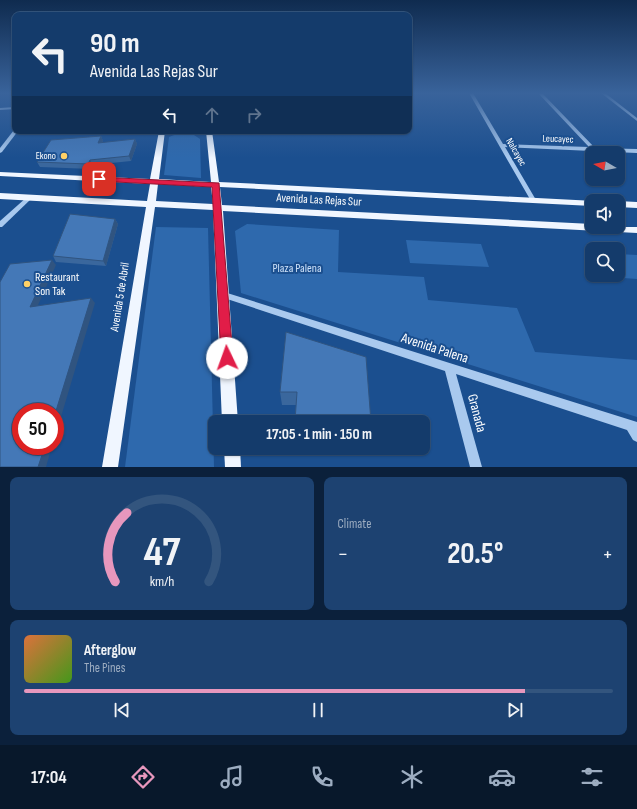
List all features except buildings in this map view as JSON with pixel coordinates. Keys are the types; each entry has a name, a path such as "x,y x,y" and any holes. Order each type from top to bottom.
{"main road":[{"name":"Avenida 5 de Abril","path":"110,467 153,182 162,134"},
{"path":"209,134 218,208 230,415"},
{"name":"Avenida Las Rejas Sur","path":"0,174 585,203"},
{"name":"Avenida Las Rejas Sur","path":"0,196 637,230"},
{"path":"625,204 637,205"},
{"path":"232,455 233,467"}],"street":[{"name":"Nalcayec","path":"484,115 533,200"},
{"path":"560,115 589,146"},
{"path":"0,151 14,134"},
{"name":"Leucayec","path":"501,145 585,149"},
{"name":"Leucayec","path":"625,150 637,151"},
{"path":"0,225 29,198"},
{"name":"Avenida Palena","path":"224,295 449,367 635,430"},
{"name":"Granada","path":"449,367 476,467"}],"green space":[{"path":"177,134 192,134 200,139 201,178 164,175 169,137"},
{"name":"Plaza Palena","path":"247,224 339,230 338,272 424,277 428,300 517,308 535,352 637,360 637,417 241,293 235,231"},
{"path":"156,227 208,228 213,415 208,415 208,455 214,455 214,467 125,467"},
{"path":"406,240 481,244 489,267 410,263"},
{"path":"625,254 637,255 637,279 625,278"}],"place":[{"name":"Ekono","path":"64,156"},
{"name":"Restaurant Son Tak","path":"27,284"}],"route":[{"path":"99,179 216,185 220,225 227,358"}]}
